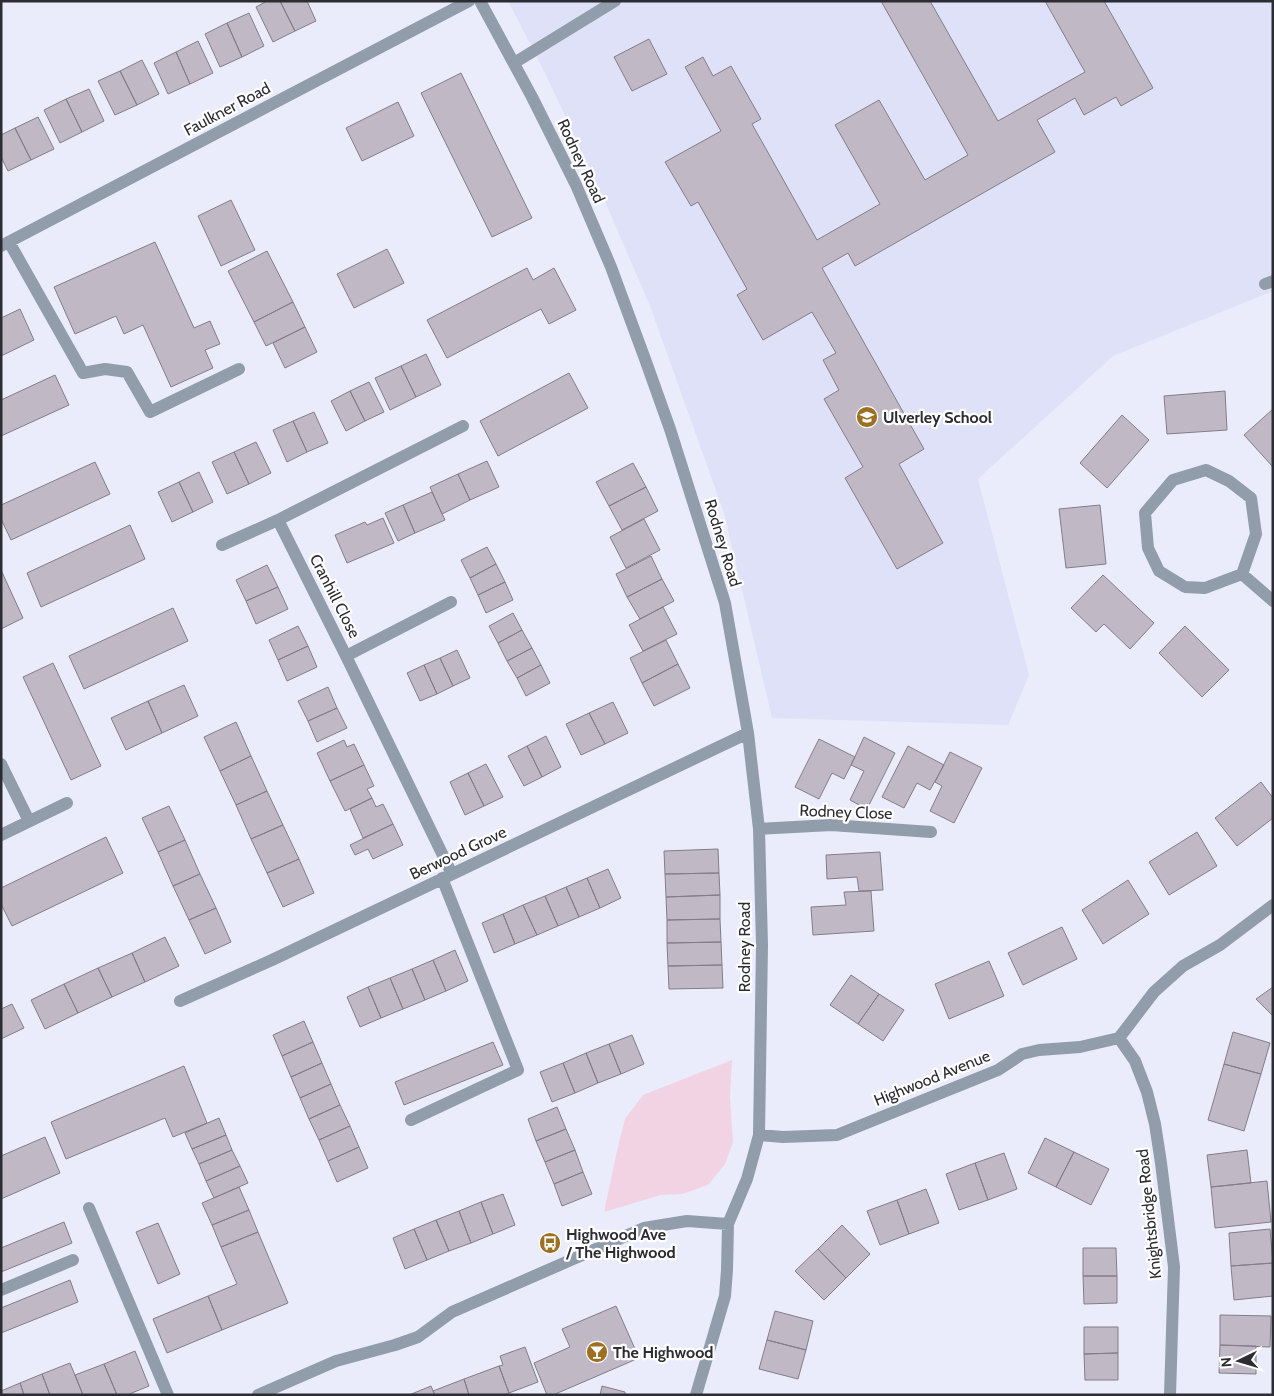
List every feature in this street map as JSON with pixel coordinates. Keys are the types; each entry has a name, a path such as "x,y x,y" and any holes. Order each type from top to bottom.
{"street":[{"name":"Faulkner Road","path":"5,244 469,1"},
{"name":"Rodney Road","path":"480,1 532,97 584,204 611,267 670,429 725,603 748,733 759,828 762,945 759,1135 747,1179 728,1224"},
{"path":"514,63 616,1"},
{"path":"5,244 83,373 105,368 127,372 150,412 239,369"},
{"path":"222,544 278,520 464,426"},
{"path":"1206,470 1228,481 1251,498 1256,534 1242,574 1205,588 1185,586 1159,571 1148,548 1145,513 1174,480 1206,470"},
{"name":"Cranhill Close","path":"278,520 346,656 447,876 518,1070 411,1120"},
{"path":"1242,574 1273,600"},
{"path":"346,656 451,602"},
{"name":"Berwood Grove","path":"180,1001 272,960 748,733"},
{"path":"1,764 29,821"},
{"path":"1,835 67,803"},
{"name":"Rodney Close","path":"759,828 831,825 932,832"},
{"path":"1119,1038 1154,992 1183,966 1220,945 1273,905"},
{"name":"Highwood Avenue","path":"759,1135 783,1137 836,1134 998,1070 1022,1054 1039,1050 1080,1047 1119,1038"},
{"name":"Knightsbridge Road","path":"1119,1038 1135,1061 1147,1092 1155,1124 1161,1162 1174,1267 1170,1395"},
{"path":"89,1208 168,1395"},
{"path":"258,1395 336,1361 418,1337 452,1312 644,1228 687,1221 728,1224 727,1270 724,1296 696,1395"},
{"path":"1,1290 73,1260"}],"shaded area":[{"name":"Ulverley School","path":"508,1 1273,1 1273,291 1113,356 978,479 1029,675 1008,725 772,718 724,513 650,306 599,188 543,69"},
{"path":"732,1060 730,1097 733,1142 725,1164 708,1185 682,1194 661,1195 604,1212 625,1119 643,1095"}],"building":[{"path":"267,1 280,1 295,31 273,42 256,7"},
{"path":"280,1 307,1 316,21 295,31"},
{"path":"881,1 930,1 998,121 1085,72 1045,1 1104,1 1153,88 1121,106 1116,97 1084,115 1075,98 1037,120 1055,152 855,266 848,253 822,268 924,449 899,464 943,543 897,569 845,478 863,467 824,399 839,390 823,360 836,353 812,312 763,340 737,295 747,289 698,202 691,206 665,162 721,131 685,67 703,57 713,76 731,66 761,119 752,124 817,240 880,204 835,125 879,100 925,180 968,155"},
{"path":"249,13 264,46 242,57 227,23"},
{"path":"227,23 242,57 220,67 205,34"},
{"path":"649,39 667,74 632,91 614,57"},
{"path":"198,41 213,73 190,84 176,52"},
{"path":"176,52 190,84 168,94 154,63"},
{"path":"142,60 159,94 137,105 120,71"},
{"path":"120,71 137,105 115,115 98,81"},
{"path":"461,73 532,218 492,237 421,93"},
{"path":"89,89 104,121 82,132 66,99"},
{"path":"66,99 82,132 60,143 44,110"},
{"path":"398,102 414,136 362,161 346,128"},
{"path":"38,117 54,149 31,160 15,128"},
{"path":"15,128 31,160 8,171 1,157 1,135"},
{"path":"231,200 255,250 221,266 198,216"},
{"path":"155,242 194,328 210,321 220,344 205,350 213,368 171,387 143,325 124,334 116,316 75,334 54,287"},
{"path":"387,249 404,283 354,308 337,274"},
{"path":"267,251 293,302 254,322 228,271"},
{"path":"527,268 533,280 554,268 576,310 549,324 541,309 447,358 427,320"},
{"path":"293,302 305,327 266,346 254,322"},
{"path":"20,309 34,340 1,356 1,318"},
{"path":"305,327 317,352 285,368 273,343"},
{"path":"426,354 441,385 416,397 401,366"},
{"path":"401,366 416,397 390,410 375,378"},
{"path":"569,373 588,408 498,456 480,421"},
{"path":"55,375 69,405 1,436 1,400"},
{"path":"369,382 384,412 365,421 350,391"},
{"path":"350,391 365,421 346,431 331,401"},
{"path":"1225,391 1227,430 1167,434 1164,396"},
{"path":"1273,409 1273,467 1244,435"},
{"path":"314,412 328,443 307,452 293,421"},
{"path":"1122,415 1149,440 1107,488 1080,463"},
{"path":"293,421 307,452 287,462 273,430"},
{"path":"256,442 271,473 249,484 234,452"},
{"path":"234,452 249,484 227,494 212,462"},
{"path":"487,461 499,487 470,500 458,474"},
{"path":"95,462 110,494 11,540 1,519 1,505"},
{"path":"633,463 646,487 609,506 596,482"},
{"path":"199,472 213,502 193,512 179,482"},
{"path":"458,474 470,500 442,514 430,487"},
{"path":"179,482 193,512 172,522 158,492"},
{"path":"646,487 658,511 622,530 609,506"},
{"path":"432,492 445,520 415,533 403,505"},
{"path":"403,505 415,533 398,541 385,513"},
{"path":"1100,505 1106,564 1066,568 1059,509"},
{"path":"383,518 394,543 347,563 335,535 365,522 367,525"},
{"path":"644,519 660,550 626,568 610,537"},
{"path":"130,525 145,559 41,607 27,573"},
{"path":"487,547 496,564 470,578 461,560"},
{"path":"651,556 662,579 627,597 616,574"},
{"path":"496,564 505,582 478,595 470,578"},
{"path":"267,565 278,587 246,601 236,580"},
{"path":"1,570 23,618 1,629"},
{"path":"1103,575 1154,623 1130,649 1104,624 1096,632 1071,608"},
{"path":"662,579 674,601 640,619 627,597"},
{"path":"505,582 513,600 486,613 478,595"},
{"path":"278,587 288,609 256,624 246,601"},
{"path":"663,607 677,634 643,651 629,625"},
{"path":"173,608 188,641 84,689 69,656"},
{"path":"513,613 522,630 498,643 489,626"},
{"path":"298,626 308,646 278,660 269,640"},
{"path":"1185,626 1229,670 1202,697 1159,653"},
{"path":"522,630 532,648 507,661 498,643"},
{"path":"666,640 678,664 642,683 630,658"},
{"path":"308,646 317,667 287,681 278,660"},
{"path":"532,648 541,665 517,678 507,661"},
{"path":"457,650 470,678 453,686 440,658"},
{"path":"440,658 453,686 437,694 424,665"},
{"path":"53,663 101,766 71,780 23,677"},
{"path":"678,664 690,688 654,706 642,683"},
{"path":"424,665 437,694 420,701 407,673"},
{"path":"541,665 550,683 526,696 517,678"},
{"path":"184,685 198,716 162,733 148,701"},
{"path":"328,687 337,708 308,721 298,701"},
{"path":"148,701 162,733 126,750 111,718"},
{"path":"613,702 628,733 605,744 589,713"},
{"path":"337,708 347,728 317,742 308,721"},
{"path":"589,713 605,744 581,755 566,724"},
{"path":"236,722 251,756 220,771 204,737"},
{"path":"546,736 561,767 542,777 527,746"},
{"path":"864,737 895,753 867,809 850,800 864,771 851,765"},
{"path":"819,739 855,757 844,779 832,773 819,799 795,787"},
{"path":"344,740 347,747 354,744 364,765 330,781 317,753"},
{"path":"527,746 542,777 524,786 508,756"},
{"path":"908,746 944,765 930,790 917,783 904,808 882,797"},
{"path":"950,752 982,768 954,823 930,811 942,786 935,782"},
{"path":"251,756 267,791 236,805 220,771"},
{"path":"486,764 503,797 484,806 468,773"},
{"path":"364,765 374,786 367,789 372,798 345,811 330,781"},
{"path":"468,773 484,806 465,815 450,782"},
{"path":"1261,782 1273,798 1273,818 1237,846 1215,818"},
{"path":"267,791 283,825 251,839 236,805"},
{"path":"372,798 376,807 383,804 393,824 363,838 350,809"},
{"path":"169,806 185,840 158,852 142,818"},
{"path":"393,824 403,845 373,859 368,849 355,855 350,845"},
{"path":"283,825 299,859 267,873 251,839"},
{"path":"1197,832 1217,866 1169,895 1149,862"},
{"path":"106,837 123,873 12,926 1,904 1,888"},
{"path":"185,840 200,874 173,886 158,852"},
{"path":"718,849 719,873 665,874 664,851"},
{"path":"880,852 883,890 859,891 857,877 827,879 826,855"},
{"path":"299,859 314,893 283,907 267,873"},
{"path":"608,869 621,898 600,908 587,878"},
{"path":"719,873 720,895 666,897 665,874"},
{"path":"200,874 216,908 189,920 173,886"},
{"path":"587,878 600,908 579,917 566,887"},
{"path":"1128,880 1149,914 1103,944 1082,910"},
{"path":"566,887 579,917 558,926 545,896"},
{"path":"871,891 874,931 813,935 811,907 846,905 844,892"},
{"path":"720,895 720,919 667,920 666,897"},
{"path":"545,896 558,926 537,935 523,905"},
{"path":"523,905 537,935 515,944 503,914"},
{"path":"216,908 231,942 205,954 189,920"},
{"path":"503,914 515,944 494,953 482,923"},
{"path":"720,919 721,942 667,943 667,920"},
{"path":"1062,927 1077,959 1023,985 1008,953"},
{"path":"165,937 179,966 145,982 132,953"},
{"path":"721,942 722,965 668,966 667,943"},
{"path":"455,950 468,981 446,991 433,960"},
{"path":"132,953 145,982 112,997 98,968"},
{"path":"433,960 446,991 425,1000 412,969"},
{"path":"989,961 1004,996 949,1019 935,984"},
{"path":"722,965 723,988 669,989 668,966"},
{"path":"98,968 112,997 78,1013 64,984"},
{"path":"412,969 425,1000 403,1009 390,978"},
{"path":"851,975 879,994 858,1024 830,1005"},
{"path":"390,978 403,1009 381,1018 368,987"},
{"path":"64,984 78,1013 45,1029 31,1000"},
{"path":"368,987 381,1018 360,1027 347,997"},
{"path":"1273,987 1273,1016 1256,999"},
{"path":"879,994 904,1010 883,1041 858,1024"},
{"path":"12,1004 24,1028 1,1039 1,1009"},
{"path":"304,1021 313,1042 282,1056 273,1035"},
{"path":"1233,1032 1270,1043 1261,1074 1224,1064"},
{"path":"632,1035 644,1064 621,1074 609,1044"},
{"path":"313,1042 322,1063 291,1077 282,1056"},
{"path":"493,1042 503,1065 404,1105 395,1082"},
{"path":"609,1044 621,1074 598,1083 586,1053"},
{"path":"586,1053 598,1083 575,1093 563,1063"},
{"path":"322,1063 331,1084 300,1098 291,1077"},
{"path":"563,1063 575,1093 552,1102 540,1072"},
{"path":"1224,1064 1261,1074 1244,1131 1208,1120"},
{"path":"184,1066 207,1123 173,1137 165,1118 66,1159 51,1122"},
{"path":"331,1084 340,1105 309,1119 300,1098"},
{"path":"340,1105 350,1126 319,1140 309,1119"},
{"path":"557,1107 566,1129 536,1141 528,1119"},
{"path":"219,1118 226,1135 192,1149 185,1133"},
{"path":"350,1126 359,1147 328,1161 319,1140"},
{"path":"566,1129 575,1150 545,1162 536,1141"},
{"path":"226,1135 232,1150 199,1164 192,1149"},
{"path":"45,1137 60,1173 1,1199 1,1156"},
{"path":"1045,1138 1074,1152 1056,1187 1028,1173"},
{"path":"359,1147 368,1168 337,1182 328,1161"},
{"path":"232,1150 240,1166 206,1181 199,1164"},
{"path":"575,1150 583,1172 554,1184 545,1162"},
{"path":"1247,1150 1251,1183 1211,1187 1207,1155"},
{"path":"1074,1152 1109,1169 1091,1205 1056,1187"},
{"path":"1004,1153 1017,1189 988,1200 975,1163"},
{"path":"975,1163 988,1200 959,1210 946,1174"},
{"path":"240,1166 248,1183 214,1198 206,1181"},
{"path":"583,1172 592,1194 562,1206 554,1184"},
{"path":"1267,1181 1271,1222 1215,1228 1211,1187"},
{"path":"239,1187 249,1210 212,1225 202,1203"},
{"path":"926,1189 939,1223 909,1234 897,1200"},
{"path":"503,1194 515,1225 493,1234 481,1202"},
{"path":"897,1200 909,1234 880,1245 867,1211"},
{"path":"481,1202 493,1234 471,1243 459,1211"},
{"path":"249,1210 258,1232 221,1247 212,1225"},
{"path":"459,1211 471,1243 449,1251 436,1220"},
{"path":"436,1220 449,1251 427,1260 414,1229"},
{"path":"64,1222 72,1243 1,1272 1,1248"},
{"path":"158,1223 180,1274 158,1284 136,1232"},
{"path":"842,1225 870,1254 846,1278 818,1249"},
{"path":"414,1229 427,1260 405,1269 393,1238"},
{"path":"1270,1229 1273,1263 1231,1266 1229,1233"},
{"path":"258,1232 288,1303 222,1330 208,1296 237,1284 221,1247"},
{"path":"1083,1248 1116,1248 1117,1276 1083,1276"},
{"path":"818,1249 846,1278 824,1300 795,1271"},
{"path":"1273,1263 1273,1296 1234,1300 1231,1266"},
{"path":"1083,1276 1117,1276 1117,1303 1084,1304"},
{"path":"70,1280 78,1302 1,1333 1,1308"},
{"path":"208,1296 222,1330 167,1353 153,1319"},
{"name":"The Highwood","path":"616,1306 639,1358 553,1395 547,1395 534,1363 570,1347 562,1329"},
{"path":"775,1311 813,1321 806,1350 767,1340"},
{"path":"1220,1315 1271,1316 1270,1347 1220,1345"},
{"path":"1084,1327 1118,1327 1118,1353 1084,1354"},
{"path":"767,1340 806,1350 798,1379 759,1369"},
{"path":"1220,1345 1256,1346 1256,1374 1219,1373"},
{"path":"525,1347 538,1382 509,1393 499,1366 503,1365 500,1356"},
{"path":"135,1351 149,1386 127,1395 117,1395 104,1364"},
{"path":"1118,1353 1118,1380 1085,1380 1084,1354"},
{"path":"70,1363 83,1395 50,1395 42,1374"},
{"path":"104,1364 117,1395 83,1395 75,1375"},
{"path":"499,1366 509,1393 505,1395 469,1395 464,1379"},
{"path":"42,1374 50,1395 24,1395 20,1383"},
{"path":"464,1379 469,1395 435,1395 433,1391"},
{"path":"20,1383 24,1395 1,1395 1,1391"},
{"path":"431,1386 435,1395 409,1395"},
{"path":"602,1386 625,1392 625,1395 600,1395"}],"place":[{"name":"Ulverley School","path":"867,417"},
{"name":"Highwood Ave / The Highwood","path":"550,1243"},
{"name":"The Highwood","path":"597,1352"}]}
